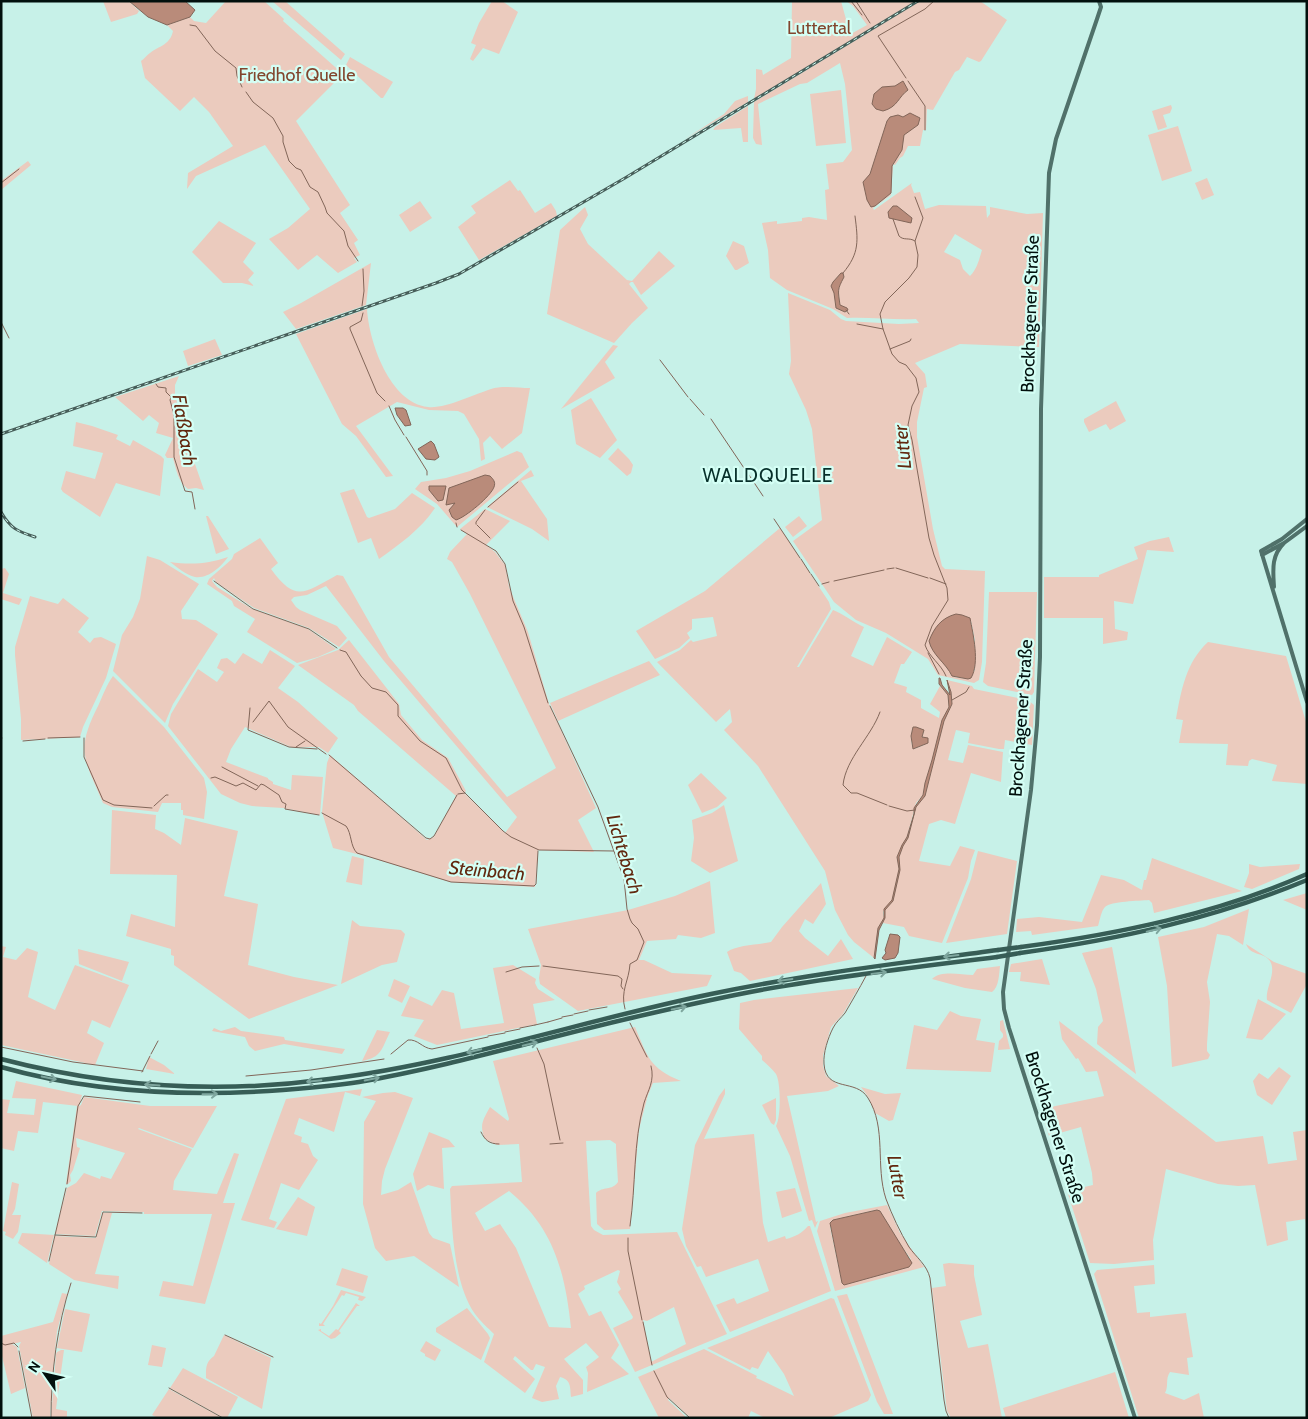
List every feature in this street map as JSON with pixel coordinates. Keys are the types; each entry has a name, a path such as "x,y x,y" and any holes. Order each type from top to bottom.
{"highway":[{"path":"1,1067 58,1080 141,1091 205,1094 329,1086 461,1061 631,1015 768,983 1111,934 1206,910 1307,874"},
{"path":"631,1015 756,991 1079,945 1150,931 1205,917 1307,880"},
{"path":"1,1059 67,1074 140,1084 197,1087 308,1082 358,1075 440,1059 624,1017"}],"main road":[{"name":"Brockhagener Straße","path":"1099,1 1101,7 1056,139 1049,173 1041,409 1038,725 1031,790 1003,992 1006,1018 1011,1035 1135,1418"},
{"path":"1262,553 1307,518"},
{"path":"1275,596 1273,562 1277,552 1307,526"},
{"path":"1262,553 1284,544"},
{"path":"1262,553 1307,702"}],"green space":[{"path":"103,1 129,1 139,11 137,14 111,22"},
{"name":"Friedhof Quelle","path":"226,1 264,1 284,19 283,21 343,74 296,121 350,205 340,213 358,240 354,243 360,255 354,258 357,262 338,273 317,255 298,270 269,239 288,228 310,209 265,145 196,176 187,189 188,173 233,146 209,112 194,97 180,111 145,78 141,61 164,45 172,36 173,31 167,25 190,17 194,21 206,23"},
{"path":"272,1 285,1 345,54 341,60"},
{"path":"492,1 502,1 518,12 499,54 483,48 473,61 470,59 476,45 471,43 479,23"},
{"name":"Luttertal","path":"792,1 841,1 849,35 867,25 853,6 846,1 917,1 754,99 756,69 762,70 763,75 791,58"},
{"path":"920,1 980,1 1007,20 981,61 979,62 967,57 959,70 955,72 933,110 927,109 926,130 923,130 920,146 908,146 903,156 895,165 893,164 891,195 873,208 874,210 912,183 914,193 920,192 925,209 939,205 986,206 987,218 990,214 990,207 1027,214 1043,213 1039,347 960,344 915,363 925,374 927,387 924,388 917,422 917,437 933,529 942,566 945,569 985,571 982,662 979,680 974,683 938,675 928,659 886,633 856,620 834,602 793,541 822,520 812,429 806,410 789,374 791,361 788,293 830,310 846,321 899,324 919,323 916,319 847,318 833,309 787,290 770,278 768,250 762,223 777,221 777,224 802,221 802,218 809,217 827,220 825,190 829,189 826,164 843,162 852,150 845,84 840,63 807,83 800,84 758,104 762,145 756,144 753,138 754,102","holes":["955,234 982,250 979,261 970,276 963,269 960,260 944,252","843,273 844,277 838,287 840,305 847,312 836,308 833,282","962,615 971,621 975,640 975,670 968,679 954,677 945,665 940,623"]},
{"path":"350,57 393,82 383,98 346,65"},
{"path":"841,90 846,143 816,146 810,94"},
{"path":"748,96 748,102 685,139 724,114 735,101"},
{"path":"1171,105 1170,113 1163,115 1167,127 1158,130 1152,111"},
{"path":"748,106 748,142 743,142 741,128 713,130 715,127"},
{"path":"1178,126 1192,171 1162,181 1148,135"},
{"path":"28,161 31,165 1,190 1,181"},
{"path":"1207,178 1214,195 1202,200 1195,183"},
{"path":"510,180 518,191 520,190 535,213 551,203 557,216 479,260 458,227 476,213 471,206"},
{"path":"420,201 432,218 410,232 399,215"},
{"path":"585,207 588,215 580,229 588,244 627,280 632,281 659,251 675,266 641,295 633,282 629,284 648,308 614,343 547,314 560,230"},
{"path":"219,221 256,243 243,262 254,273 248,280 254,286 242,283 223,283 192,252"},
{"path":"733,241 744,246 749,263 737,270 735,270 726,256"},
{"path":"371,263 366,305 296,329 283,312 301,303"},
{"path":"367,309 372,338 377,353 384,369 403,395 415,403 435,407 451,404 495,388 530,388 522,433 502,449 490,436 483,443 485,459 481,461 479,439 464,414 458,411 429,410 397,402 356,426 393,476 386,477 356,436 342,424 296,334"},
{"path":"215,339 222,355 188,366 183,351"},
{"path":"613,345 618,346 605,362 615,378 561,409"},
{"path":"179,376 175,385 175,395 188,444 204,490 188,489 182,483 173,458 167,458 165,455 173,438 156,433 159,423 149,415 143,421 115,397"},
{"path":"591,398 617,440 600,458 576,444 571,410"},
{"path":"1116,401 1126,421 1110,430 1106,424 1089,432 1084,419"},
{"path":"76,422 118,435 116,439 130,446 133,440 161,456 164,459 160,496 116,483 100,517 63,492 61,489 66,471 95,479 103,453 73,446"},
{"path":"618,448 633,465 631,473 627,476 608,459"},
{"path":"517,451 522,453 529,467 457,527 437,504 415,489 421,482 446,478 470,471"},
{"path":"531,470 534,476 521,481 547,519 549,541 532,529 487,507"},
{"path":"354,489 369,518 395,509 412,493 435,508 416,530 379,559 371,538 358,543 340,493"},
{"path":"485,509 510,521 486,545 495,552 505,565 509,587 528,632 549,704 596,808 578,820 594,852 538,850 535,887 450,882 333,848 322,812 327,763 330,755 427,840 434,837 456,796 358,711 354,705 298,665 338,650 349,640 399,704 401,715 422,740 448,758 466,791 464,793 505,833 517,817 384,661 326,586 307,595 294,597 291,600 300,610 337,626 347,638 339,647 309,628 254,608 216,582 214,578 212,581 217,587 252,609 308,629 336,649 297,663 247,632 255,619 234,606 232,601 207,584 209,579 232,559 234,554 260,538 278,563 271,569 287,587 294,591 308,590 337,575 343,576 389,657 507,797 556,768 470,594 452,562 447,559 450,552 467,534 460,529"},
{"path":"206,516 208,516 229,549 216,554"},
{"path":"799,516 807,526 793,537 785,527"},
{"path":"780,528 829,602 831,609 797,667 799,667 833,610 864,627 851,656 873,666 887,637 912,652 904,664 901,664 894,683 907,687 906,692 921,700 921,708 939,718 940,712 930,704 940,686 948,695 949,707 942,720 923,795 916,803 907,837 897,857 899,869 892,900 883,912 884,918 878,928 874,958 848,935 835,910 825,871 758,766 724,730 732,722 730,709 716,722 657,662 680,650 691,640 693,642 717,636 713,617 692,619 692,629 687,633 690,638 679,648 655,659 636,631 705,591","holes":["913,727 922,729 924,732 922,736 926,739 924,745 914,749 911,738"]},
{"path":"1169,537 1174,552 1147,550 1133,604 1114,601 1115,629 1128,632 1127,640 1103,644 1103,618 1044,618 1044,577 1099,577 1099,575 1138,559 1134,547"},
{"path":"147,556 160,560 199,584 181,611 182,619 196,620 218,634 173,704 165,723 113,671 122,635 133,617 140,599"},
{"path":"228,557 214,572 200,577 188,575 170,562 199,563"},
{"path":"5,568 9,574 3,593 22,599 19,605 1,599 1,569"},
{"path":"989,592 1037,592 1034,692 1032,695 988,686 983,682 986,663"},
{"path":"30,596 58,604 63,598 89,618 78,632 90,643 94,638 101,637 116,644 106,678 80,737 21,740 15,647"},
{"path":"1208,642 1286,656 1307,725 1307,784 1272,781 1277,765 1252,759 1249,761 1248,766 1226,765 1228,744 1179,743 1183,720 1176,719 1183,688 1194,659"},
{"path":"270,650 295,666 278,688 298,702 338,738 328,753 319,747 291,747 245,727 231,749 226,762 268,778 273,784 291,790 292,775 323,777 320,815 283,808 252,806 240,803 221,794 168,726 171,714 198,669 217,682 224,672 217,668 221,659 227,658 235,664 243,653 262,664"},
{"path":"649,661 660,675 558,721 550,703"},
{"path":"113,676 164,727 204,778 207,792 204,819 183,815 181,803 162,803 158,812 112,807 103,803 87,764 85,744 92,720"},
{"path":"947,680 972,686 974,689 1028,700 1034,705 1032,745 1005,740 1004,749 999,749 968,743 970,733 956,730 948,760 963,763 968,745 1003,752 1001,782 971,773 955,824 941,820 929,824 919,861 950,866 960,846 975,850 968,878 942,943 909,936 904,927 883,923 885,910 893,901 900,870 899,857 908,838 916,807 925,796 944,721 952,704"},
{"path":"701,773 727,798 717,807 702,813 688,785"},
{"path":"724,805 738,861 710,873 691,861 694,838 692,820 712,813"},
{"path":"112,810 156,815 155,829 181,845 185,818 238,831 224,896 258,904 248,965 294,977 338,985 249,1019 174,965 174,956 171,955 171,949 126,936 131,914 175,927 177,875 110,874"},
{"path":"978,851 1017,861 1007,934 946,943 971,879"},
{"path":"352,856 364,859 362,885 346,882"},
{"path":"1152,858 1242,891 1154,913 1152,903 1149,900 1119,902 1105,907 1098,926 1032,935 1031,931 1016,932 1017,919 1039,917 1082,922 1101,875 1124,880 1142,890"},
{"path":"1249,864 1260,867 1300,864 1299,869 1252,889 1244,887 1249,873"},
{"path":"710,881 715,933 701,938 678,935 676,939 647,941 639,960 644,960 672,973 712,975 707,986 578,1011 540,984 541,965 528,929 628,910 675,896"},
{"path":"821,883 826,904 813,924 805,919 799,931 828,956 841,939 853,959 750,981 741,973 734,971 727,952 742,947 771,942"},
{"path":"1307,893 1307,910 1283,900"},
{"path":"1249,909 1243,945 1229,936 1217,934 1207,982 1210,1002 1207,1051 1210,1055 1208,1059 1172,1067 1167,986 1158,937 1204,927"},
{"path":"352,920 360,926 401,930 405,934 397,962 382,965 341,984"},
{"path":"1246,944 1274,962 1307,974 1307,984 1291,1013 1267,1000 1272,966 1267,958 1248,948"},
{"path":"1,946 6,947 3,957 16,960 27,948 38,952 28,997 55,1010 75,965 129,985 110,1028 92,1020 87,1033 104,1043 95,1065 1,1045"},
{"path":"1112,947 1136,1074 1097,1044 1098,1027 1103,1021 1096,989 1082,953"},
{"path":"78,949 129,962 122,981 79,964"},
{"path":"1042,959 1050,985 1020,981 1021,972 1009,972 1011,964"},
{"path":"513,965 536,979 535,983 538,989 555,1000 533,1004 537,1024 437,1045 414,1036 424,1020 401,1016 410,996 432,1006 442,990 454,993 461,1029 504,1023 493,968"},
{"path":"1000,966 997,984 992,992 965,988 932,979 946,974 973,975 977,969"},
{"path":"394,979 410,986 402,1003 388,996"},
{"path":"858,988 843,1014 831,1027 823,1055 823,1066 826,1076 839,1086 828,1091 787,1096 816,1222 818,1221 815,1228 812,1220 809,1221 790,1156 776,1126 780,1108 778,1078 739,1029 740,1003"},
{"path":"1258,999 1286,1014 1262,1040 1246,1038"},
{"path":"950,1011 961,1016 981,1019 976,1040 995,1043 991,1072 906,1069 914,1025 937,1030"},
{"path":"1003,1020 1010,1049 998,1050 999,1041 1003,1037 1000,1030 1000,1021"},
{"path":"1059,1021 1216,1142 1263,1136 1268,1164 1297,1160 1293,1132 1307,1130 1307,1227 1305,1219 1286,1222 1288,1240 1267,1246 1255,1185 1218,1184 1166,1169 1153,1240 1154,1260 1114,1264 1090,1263 1067,1191 1093,1185 1081,1127 1049,1136 1041,1109 1104,1096 1097,1071 1086,1072 1078,1058 1076,1059 1062,1039"},
{"path":"235,1027 241,1031 284,1037 285,1040 345,1049 342,1054 284,1044 255,1051 249,1046 245,1037 212,1031 214,1028 221,1031"},
{"path":"635,1027 647,1054 656,1066 681,1081 653,1083 648,1095 639,1129 630,1229 604,1230 597,1224 596,1193 613,1187 618,1182 616,1144 610,1140 586,1141 591,1226 603,1235 677,1232 727,1334 635,1372 613,1328 633,1317 618,1292 621,1289 617,1282 620,1271 618,1270 584,1286 585,1289 578,1294 589,1316 601,1311 619,1345 611,1358 629,1374 587,1392 588,1373 586,1367 599,1357 586,1343 564,1359 583,1380 583,1394 571,1397 568,1382 560,1377 556,1386 559,1399 542,1402 532,1398 545,1367 536,1364 533,1370 531,1370 515,1356 513,1359 535,1379 525,1393 484,1362 494,1334 475,1314 462,1287 455,1254 450,1189 452,1186 522,1182 519,1144 497,1145 485,1139 482,1130 485,1116 490,1107 508,1121 509,1119 493,1061","holes":["509,1191 537,1220 555,1252 565,1288 571,1328 549,1327 516,1248 500,1224 485,1231 475,1213","674,1307 686,1344 651,1362 643,1320 647,1321"]},
{"path":"377,1030 390,1032 380,1052 374,1057 362,1061"},
{"path":"149,1057 164,1065 175,1074 146,1069"},
{"path":"1279,1067 1291,1076 1272,1105 1257,1095 1253,1081 1259,1073 1268,1079"},
{"path":"16,1081 82,1095 79,1106 84,1097 150,1106 217,1106 193,1148 138,1129 192,1149 174,1181 173,1190 217,1194 234,1153 239,1154 223,1203 235,1203 205,1304 159,1296 163,1281 193,1286 212,1214 144,1214 144,1212 102,1211 95,1236 55,1234 67,1188 76,1183 84,1173 100,1179 101,1176 111,1179 125,1153 76,1138 77,1147 80,1148 70,1175 71,1181 66,1184 78,1106 43,1102 38,1133 18,1131 14,1151 1,1148 1,1099 10,1100 7,1113 34,1115 36,1099 12,1098"},
{"path":"861,1087 885,1094 901,1093 893,1120 889,1121 875,1113 869,1098"},
{"path":"725,1088 725,1094 704,1139 754,1134 763,1223 768,1242 785,1236 786,1239 792,1237 810,1226 831,1291 730,1332 716,1305 734,1298 737,1304 769,1291 758,1259 706,1277 701,1266 697,1267 686,1246 682,1229 695,1145 719,1096"},
{"path":"362,1089 360,1096 345,1092 334,1132 299,1118 294,1134 302,1137 301,1142 308,1144 313,1156 318,1160 299,1190 281,1183 269,1219 277,1222 274,1228 241,1220 286,1099"},
{"path":"395,1092 413,1098 385,1169 381,1195 398,1190 411,1182 429,1233 433,1238 450,1244 459,1287 414,1256 386,1261 375,1248 363,1204 364,1122 376,1101 362,1097"},
{"path":"776,1098 776,1120 774,1125 771,1123 762,1105"},
{"path":"429,1132 449,1140 455,1147 442,1148 444,1189 428,1185 417,1191 413,1174"},
{"path":"12,1182 19,1184 15,1209 12,1215 21,1215 18,1232 13,1239 5,1235 6,1232 3,1231"},
{"path":"795,1188 802,1211 782,1218 776,1192"},
{"path":"298,1197 315,1207 307,1236 276,1229"},
{"path":"887,1205 900,1233 924,1267 835,1291 817,1231 820,1221 845,1213","holes":["876,1210 880,1211 896,1239 911,1259 842,1283 830,1227 833,1220"]},
{"path":"103,1213 112,1213 95,1274 119,1276 118,1289 74,1280 49,1264 55,1236 96,1238"},
{"path":"22,1233 54,1235 47,1263 18,1243"},
{"path":"943,1264 974,1265 974,1275 982,1315 960,1321 968,1348 988,1344 1002,1418 951,1418 947,1411 932,1288 946,1286"},
{"path":"1154,1265 1155,1284 1134,1286 1137,1313 1150,1312 1150,1317 1186,1313 1193,1357 1187,1358 1189,1375 1170,1372 1165,1393 1184,1400 1199,1393 1204,1418 1139,1418 1094,1274 1097,1270"},
{"path":"342,1268 368,1276 363,1293 336,1285"},
{"path":"341,1290 366,1297 362,1301 358,1300 359,1297 346,1293 344,1296 342,1295 323,1324 325,1326 319,1326 319,1323 321,1324 333,1306"},
{"path":"62,1293 67,1294 57,1331 50,1418 33,1418 19,1346 21,1342 12,1344 17,1347 25,1388 11,1394 1,1352 1,1336 53,1322"},
{"path":"847,1294 893,1414 884,1414 877,1402 837,1296"},
{"path":"831,1298 834,1299 871,1395 868,1401 829,1418 765,1418 751,1411 748,1418 691,1418 669,1398 668,1400 685,1418 659,1418 638,1377 704,1349 757,1376 756,1378 794,1396 784,1374 768,1351 758,1369 752,1367 750,1370 707,1348"},
{"path":"356,1303 360,1306 357,1306 339,1331 341,1333 335,1338 331,1339 318,1330 321,1329 321,1331 329,1336 336,1329 338,1330"},
{"path":"467,1308 490,1338 481,1360 436,1332 436,1328"},
{"path":"65,1309 90,1314 82,1352 57,1348"},
{"path":"224,1335 271,1358 262,1409 206,1378 208,1363 214,1356"},
{"path":"426,1341 441,1350 435,1361 420,1351"},
{"path":"152,1345 166,1348 162,1367 148,1365"},
{"path":"64,1350 56,1409 67,1411 67,1418 51,1418 56,1354"},
{"path":"183,1368 238,1397 227,1418 170,1388"},
{"path":"1115,1372 1129,1418 1006,1418 1003,1408"},
{"path":"169,1389 222,1418 158,1418 152,1415"}],"shaded area":[{"path":"129,1 185,1 195,10 190,17 167,25 148,17"},
{"path":"903,81 908,90 895,104 883,111 876,109 872,104 874,94 882,87 895,86"},
{"path":"910,113 920,118 918,125 904,135 902,150 892,166 891,193 871,207 867,200 863,182 870,174 887,121 890,117 898,115 903,117"},
{"path":"893,206 897,206 912,218 911,223 889,218 888,212"},
{"path":"843,273 844,277 839,288 839,296 840,305 848,310 845,312 836,308 831,286"},
{"path":"395,408 406,410 411,425 405,426 397,415"},
{"path":"431,441 439,457 435,460 426,459 418,449"},
{"path":"485,475 490,476 494,481 495,485 492,491 478,506 456,520 452,517 449,510 455,503 446,505 449,488"},
{"path":"429,486 446,486 443,500 438,501 429,490"},
{"path":"956,614 970,618 973,632 975,665 971,678 968,679 952,676 933,651 929,641 939,624 946,618"},
{"path":"939,678 950,695 947,680 952,704 944,721 925,796 916,807 908,838 899,857 900,870 893,901 885,910 885,918 879,930 875,959 878,928 884,918 884,909 892,900 899,869 897,857 907,837 914,808 923,795 942,720 949,707 948,695 939,684"},
{"path":"913,727 924,730 922,737 928,738 928,743 913,749 911,736"},
{"path":"890,934 900,937 898,953 895,958 885,960 882,958 886,953 885,950"},
{"path":"877,1210 880,1211 912,1263 909,1267 844,1285 842,1283 830,1223 833,1220"}],"waterway":[{"name":"Lutter","path":"851,1 862,15"},
{"name":"Lutter","path":"856,1 870,23"},
{"path":"906,78 878,36 925,9 934,1"},
{"path":"190,25 196,26 215,51 236,68 242,87"},
{"name":"Lutter","path":"908,81 925,106 925,130"},
{"path":"246,92 253,102 273,118 283,136 289,161 301,170 310,187 318,192 327,213 344,231 348,246 358,261"},
{"path":"1,183 19,169"},
{"name":"Lutter","path":"915,197 923,218 915,241 918,255 917,267 909,278 885,302 880,314 892,354 899,362 906,365 916,378 919,392 912,406 908,425 929,538 947,588 948,600 932,626 925,645 946,676"},
{"path":"843,273 849,266 855,253 857,232 855,216"},
{"path":"893,219 899,236 915,241"},
{"path":"362,306 364,291 363,269"},
{"path":"846,310 849,314"},
{"path":"363,313 361,321 350,327 350,329 377,393 385,401"},
{"path":"1,322 9,338"},
{"path":"857,324 883,329"},
{"path":"890,349 911,339"},
{"path":"660,360 688,397"},
{"name":"Flaßbach","path":"156,384 158,387 166,388 166,392 171,397 174,415 174,457 185,491 192,492 195,509"},
{"path":"690,399 704,415"},
{"path":"389,406 404,435"},
{"path":"711,419 746,471"},
{"path":"406,437 427,471 427,475"},
{"path":"747,472 763,496"},
{"path":"488,507 518,482"},
{"path":"476,524 485,510"},
{"path":"774,519 800,558"},
{"path":"456,523 457,527"},
{"path":"477,525 490,538"},
{"name":"Lichtebach","path":"461,530 496,551 505,564 513,601 524,627 548,703"},
{"path":"801,559 810,573"},
{"path":"887,569 894,568"},
{"path":"896,568 928,578"},
{"path":"834,581 884,570"},
{"path":"811,574 819,586"},
{"path":"930,578 946,584"},
{"name":"Flaßbach","path":"214,581 253,609 309,629 337,648"},
{"path":"822,584 829,582"},
{"name":"Flaßbach","path":"340,650 346,652 361,676 372,688 386,692 398,705 398,716 420,741 446,758 462,790 511,837 539,850 614,851"},
{"name":"Lutter","path":"928,653 939,674"},
{"path":"952,700 966,692 969,687"},
{"path":"253,722 269,701 288,727 326,754"},
{"name":"Lichtebach","path":"550,706 598,807 624,879 630,919 638,929 644,942 637,960 630,964 624,991 625,1009"},
{"path":"250,708 248,730 289,747 317,749"},
{"path":"880,712 849,766 843,785 851,793 857,793 887,805"},
{"name":"Steinbach","path":"48,738 80,737"},
{"name":"Steinbach","path":"84,738 84,757 103,800 114,805 152,808"},
{"name":"Steinbach","path":"23,741 45,739"},
{"path":"296,747 305,741"},
{"path":"329,755 426,838 430,839 434,836 457,795"},
{"path":"222,767 258,786"},
{"name":"Steinbach","path":"211,778 215,777 236,786 243,783 256,790 261,784 264,785 279,795 282,802 286,804 285,809 319,815"},
{"name":"Flaßbach","path":"458,794 465,793"},
{"name":"Steinbach","path":"154,806 168,795"},
{"path":"889,806 907,811 915,810"},
{"name":"Steinbach","path":"322,813 346,826 357,853 451,882 534,886 536,884 538,851"},
{"path":"506,972 522,967 539,966"},
{"path":"543,966 618,976 622,979 621,986 623,989"},
{"name":"Lutter","path":"866,976 845,1013 829,1036 824,1055 824,1064 830,1079 863,1092 874,1110 879,1134 881,1174 886,1199 906,1241 929,1273 944,1400 949,1418"},
{"path":"589,1010 607,1007"},
{"path":"574,1014 588,1011"},
{"path":"562,1017 573,1015"},
{"path":"548,1022 562,1018"},
{"path":"535,1025 548,1022"},
{"name":"Lichtebach","path":"630,1023 647,1057"},
{"path":"520,1028 535,1025"},
{"path":"505,1032 520,1029"},
{"path":"488,1036 505,1033"},
{"path":"391,1054 408,1040 415,1041 432,1049 488,1037"},
{"path":"151,1054 158,1041"},
{"path":"1,1047 73,1062 143,1071"},
{"path":"537,1048 544,1064 560,1140"},
{"path":"142,1072 150,1056"},
{"path":"246,1076 311,1070 384,1059"},
{"name":"Lichtebach","path":"630,1226 638,1133 644,1103 652,1081 651,1066"},
{"path":"67,1184 78,1106 84,1096 140,1102"},
{"path":"481,1132 488,1141 499,1144"},
{"path":"550,1144 563,1143"},
{"path":"49,1261 66,1188"},
{"path":"55,1235 96,1237 103,1212 142,1213"},
{"name":"Lichtebach","path":"628,1238 628,1251 642,1320"},
{"path":"51,1418 56,1350 62,1316 71,1283"},
{"name":"Lichtebach","path":"643,1322 652,1365"},
{"path":"225,1335 273,1357"},
{"path":"1,1343 5,1345 14,1343 18,1347"},
{"path":"19,1351 32,1418"},
{"name":"Lichtebach","path":"654,1371 667,1397 690,1418"},
{"path":"169,1388 223,1418"}],"railway":[{"path":"1,434 459,274 625,178 918,1"},
{"path":"1,512 15,529 35,537"}],"district":[{"name":"WALDQUELLE","path":"768,475"}]}
